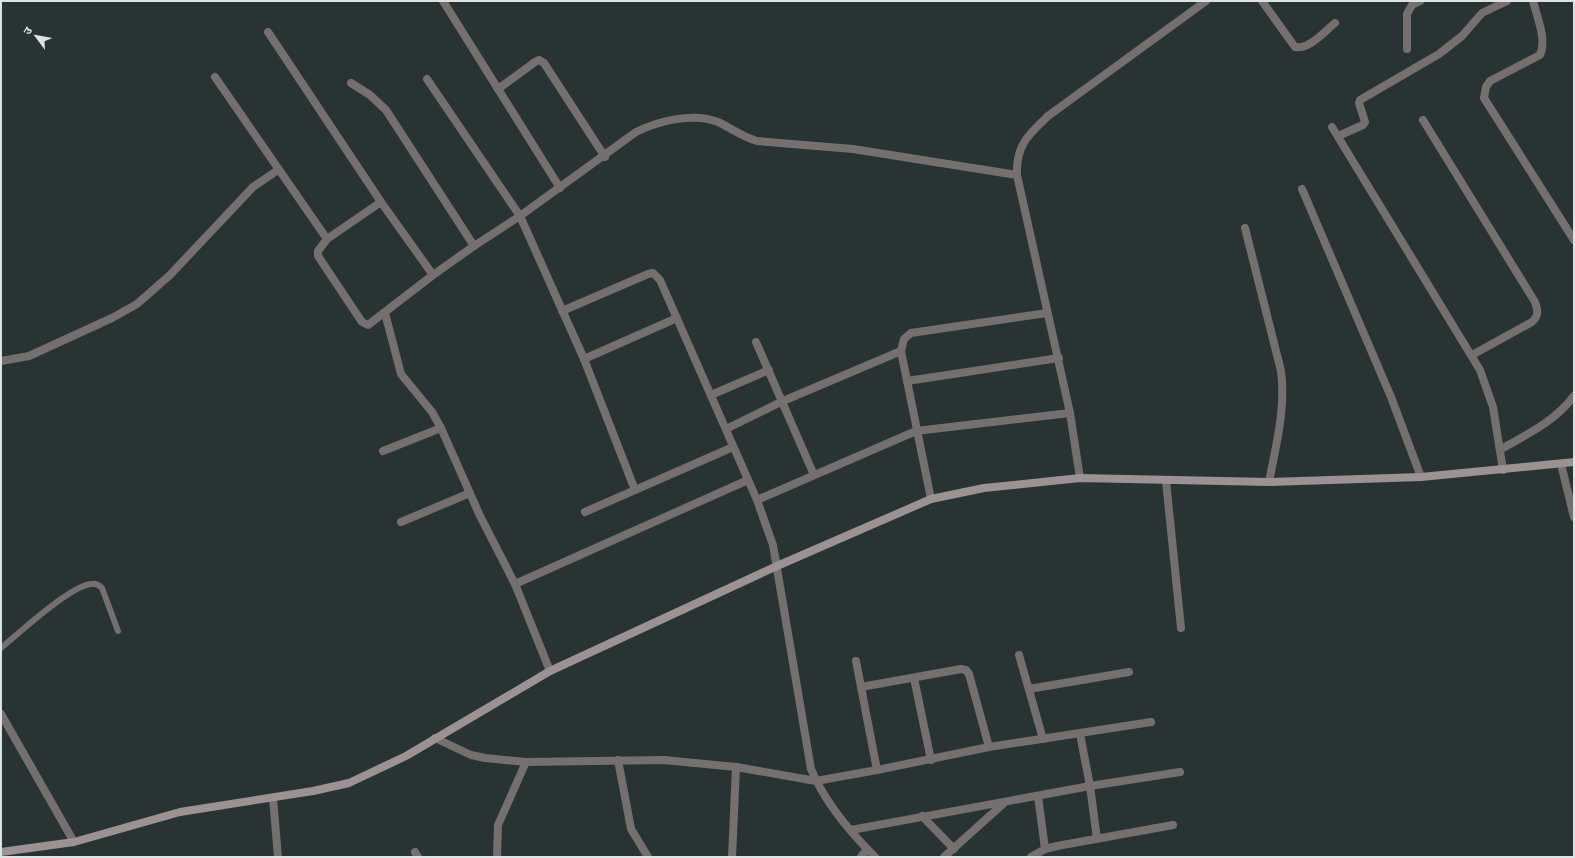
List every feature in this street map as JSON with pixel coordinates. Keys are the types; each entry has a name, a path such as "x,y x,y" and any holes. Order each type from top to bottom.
{"street":[{"path":"443,1 560,188"},
{"path":"1080,478 1070,413 1017,174 1017,160 1021,146 1030,134 1048,116 1206,1"},
{"path":"1262,1 1295,47 1300,48 1306,45 1336,23"},
{"path":"1407,49 1407,14 1412,5 1420,1"},
{"path":"1338,136 1363,125 1365,122 1359,103 1360,100 1439,54 1462,36 1482,13 1507,1"},
{"path":"1533,1 1542,41 1543,49 1540,55 1490,81 1486,87 1484,98 1574,240"},
{"path":"268,32 381,202 433,275"},
{"path":"498,89 535,62 539,60 544,63 605,157"},
{"path":"215,76 278,170 327,239"},
{"path":"427,79 520,216 584,360 635,490"},
{"path":"351,83 370,95 386,110 474,246"},
{"path":"381,202 327,239 319,247 318,256 362,322 368,325 433,275 605,157 636,132 653,124 668,120 704,118 716,121 747,138 757,140 853,149 1017,174"},
{"path":"1424,120 1535,302 1538,311 1537,318 1532,322 1472,355"},
{"path":"1332,127 1480,370 1493,407 1501,448 1503,470"},
{"path":"1,361 29,356 112,318 136,304 170,275 253,187 278,170"},
{"path":"1302,189 1396,409 1421,477"},
{"path":"1245,228 1283,384 1282,409 1269,482"},
{"path":"562,311 648,274 653,273 660,280 757,500 773,545 808,756 816,781 851,830 875,857"},
{"path":"385,313 401,374 432,412 441,428 470,493 515,584 550,671"},
{"path":"931,499 901,351 904,339 911,333 1047,313"},
{"path":"584,360 677,318"},
{"path":"756,342 814,475"},
{"path":"726,429 783,401 901,351"},
{"path":"907,380 1059,358"},
{"path":"711,395 769,370"},
{"path":"1501,448 1550,420 1564,409 1574,396"},
{"path":"757,500 916,431 1070,413"},
{"path":"383,451 441,428"},
{"path":"585,512 733,447"},
{"path":"1,852 74,842 180,812 314,792 349,783 406,756 550,671 777,566 931,499 984,488 1080,478 1269,482 1421,477 1574,462"},
{"path":"1561,464 1574,517"},
{"path":"515,584 748,480"},
{"path":"1166,481 1181,628"},
{"path":"401,522 470,493"},
{"path":"1019,656 1043,739"},
{"path":"856,660 877,770"},
{"path":"861,687 961,669 966,670 969,674 989,747"},
{"path":"1029,689 1129,672"},
{"path":"914,678 931,760"},
{"path":"1,714 74,842"},
{"path":"435,738 471,755 485,758 526,762 664,760 736,767 816,781 931,760 989,747 1151,722"},
{"path":"1080,734 1090,786 1096,839"},
{"path":"618,760 631,829 648,857"},
{"path":"497,857 498,826 526,762"},
{"path":"732,857 736,767"},
{"path":"851,830 1090,786 1180,772"},
{"path":"1038,796 1045,849"},
{"path":"273,798 278,857"},
{"path":"944,857 1004,803"},
{"path":"922,816 954,849"},
{"path":"1031,857 1045,849 1173,825"},
{"path":"861,857 867,849"}],"lane":[{"path":"1,648 59,601 91,584 97,584 102,588 118,631"}]}
